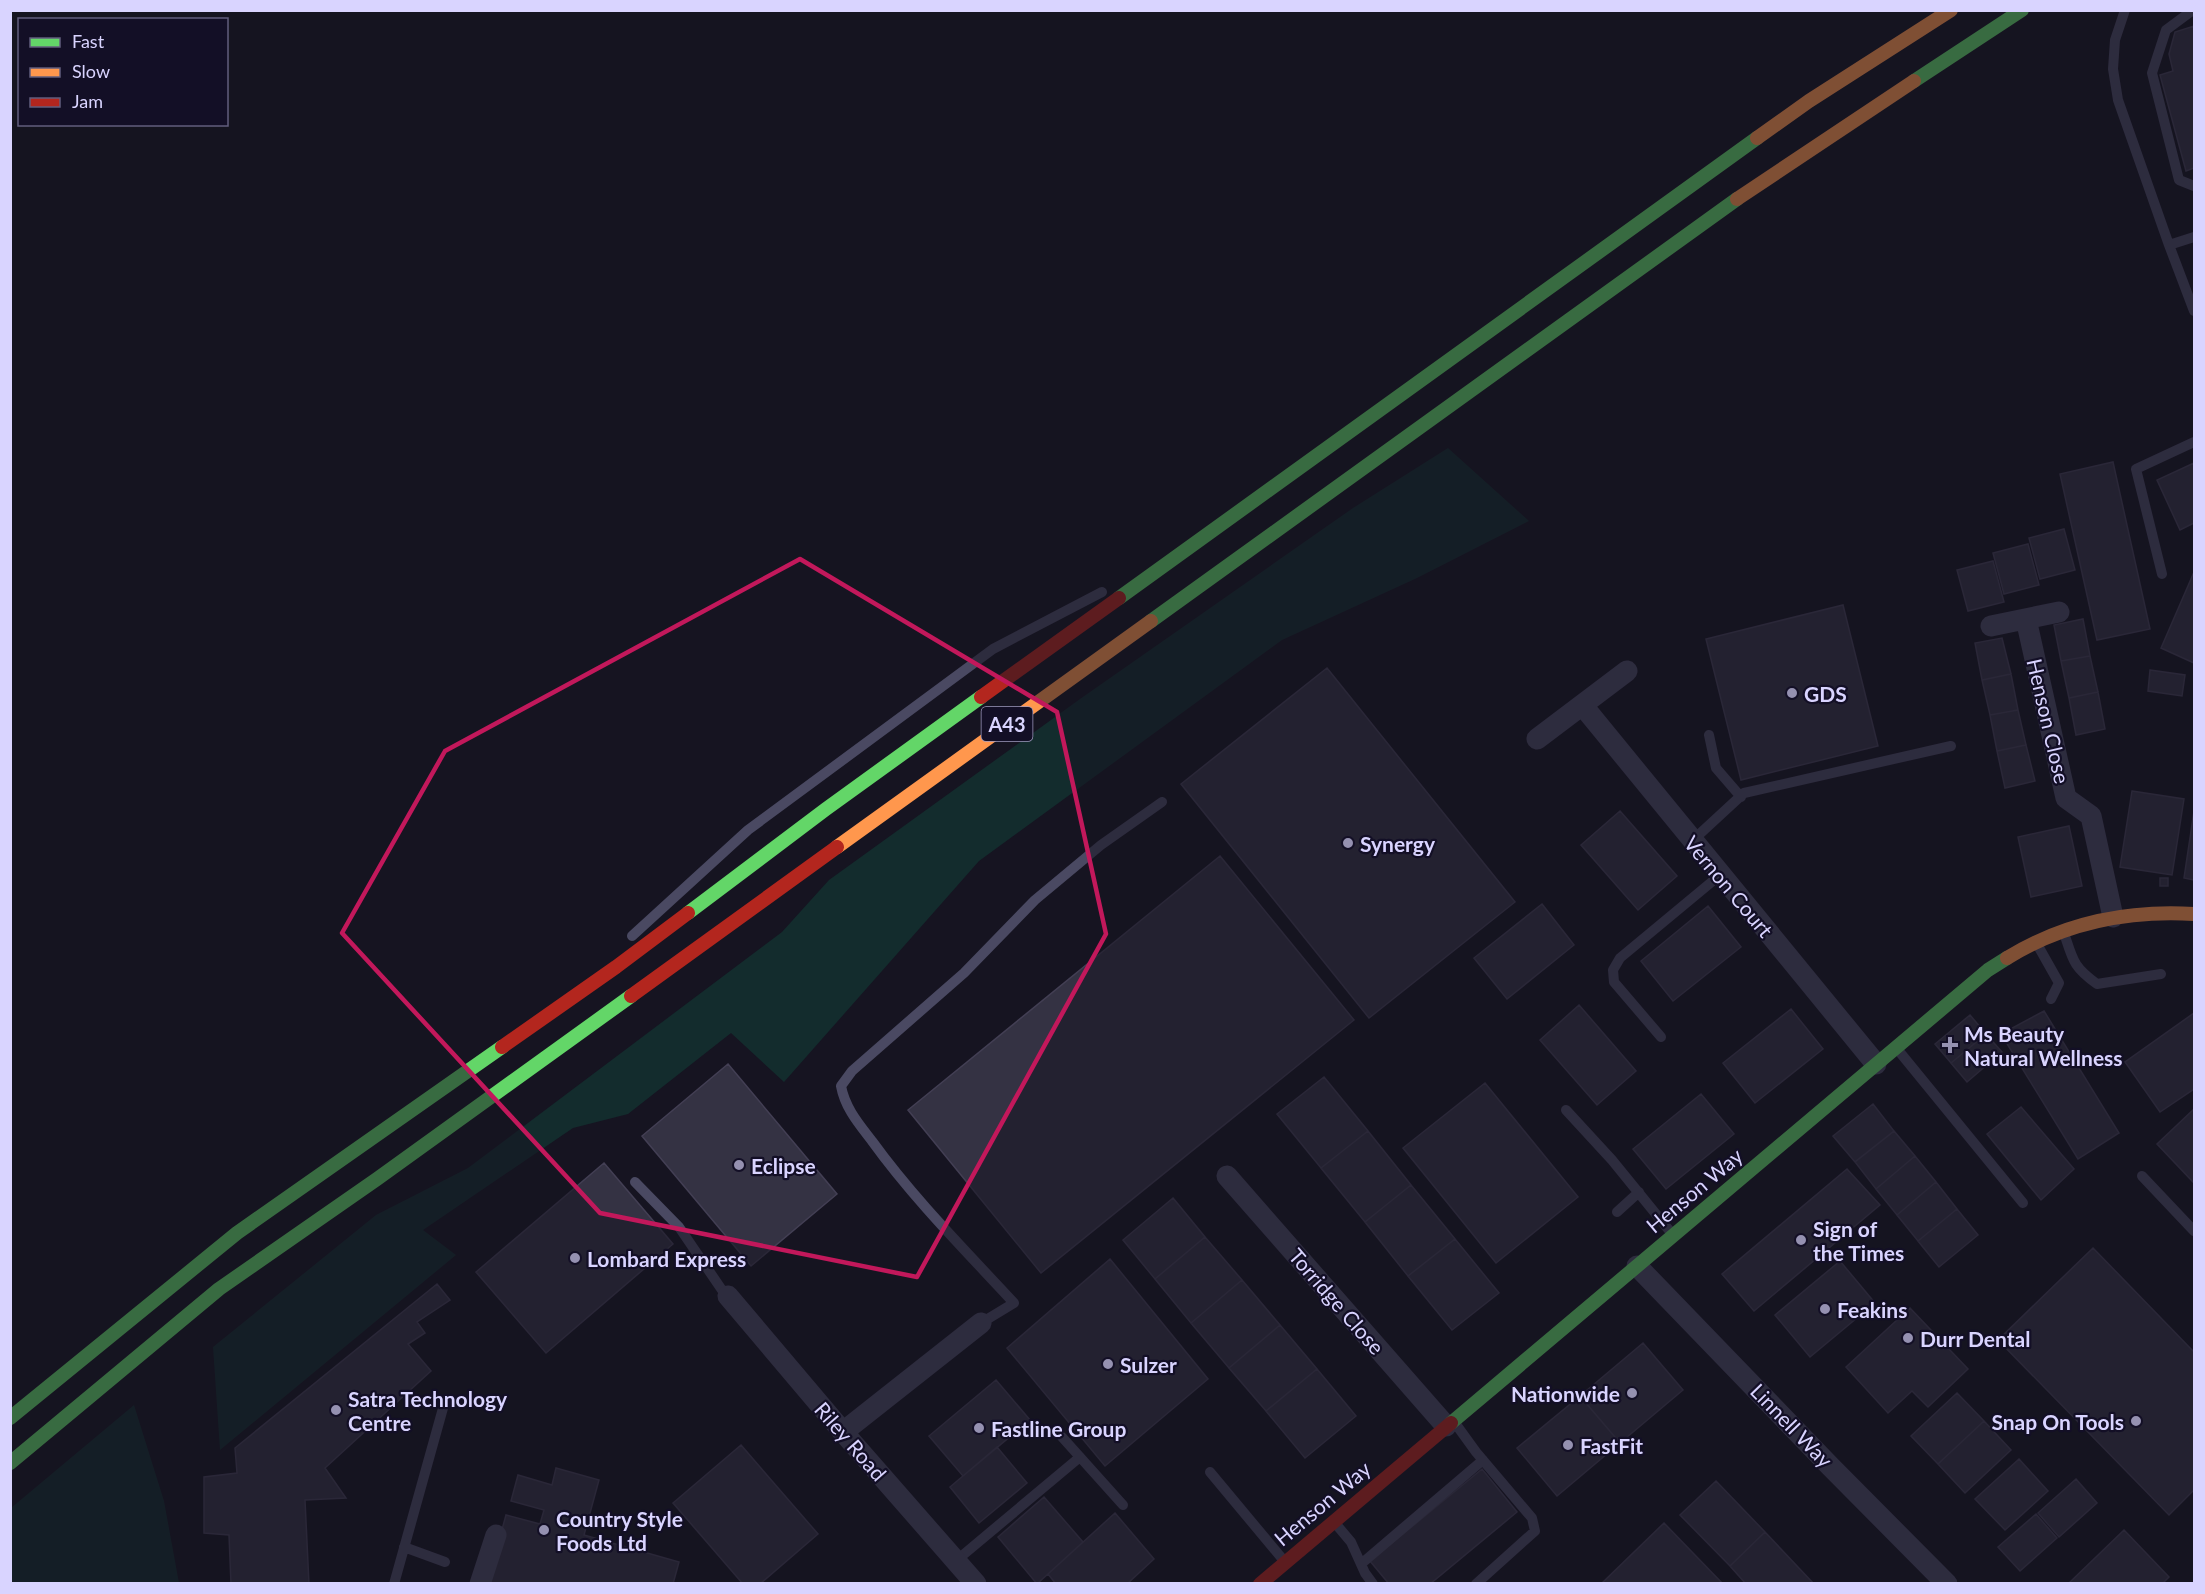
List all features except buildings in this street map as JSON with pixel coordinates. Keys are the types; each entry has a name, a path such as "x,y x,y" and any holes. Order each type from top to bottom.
{"main road":[{"name":"A43","path":"10,1418 237,1233 616,967 826,809 1809,101 1952,10"},
{"name":"A43","path":"10,1463 219,1288 377,1179 1764,178 2022,10"},
{"name":"Henson Way","path":"1260,1584 1988,970 2036,941 2062,930 2113,917 2152,911 2194,914"}],"street":[{"path":"1991,626 2059,612"},
{"name":"Henson Close","path":"2026,619 2067,798 2091,816 2113,917"},
{"path":"1537,739 1627,672"},
{"name":"Vernon Court","path":"1583,706 1876,1064"},
{"name":"Torridge Close","path":"1227,1176 1449,1423"},
{"name":"Linnell Way","path":"1637,1266 1947,1584"},
{"name":"Riley Road","path":"728,1296 976,1584"},
{"path":"843,1432 981,1323"},
{"path":"480,1584 496,1535"}],"lane":[{"path":"2125,10 2115,40 2113,69 2118,100 2169,245 2191,289 2194,311"},
{"path":"2193,10 2166,30 2152,72 2179,180 2194,186"},
{"path":"2169,245 2194,237"},
{"path":"2162,574 2136,469 2194,442"},
{"path":"625,943 748,830 993,649 1191,546"},
{"path":"1709,735 1716,768 1741,797"},
{"path":"1692,841 1744,793 1951,746"},
{"path":"981,1323 1014,1303 897,1176 843,1100 841,1086 852,1071 964,973 1035,900 1101,845 1162,802"},
{"path":"1661,1037 1614,982 1613,970 1620,958 1720,875"},
{"path":"2062,930 2074,964 2079,971 2097,984 2161,974"},
{"path":"2036,941 2059,983 2051,999"},
{"path":"536,1023 607,959"},
{"path":"1896,1047 2023,1203"},
{"path":"1566,1110 1674,1235"},
{"path":"2142,1176 2194,1231"},
{"path":"635,1182 679,1227 728,1296"},
{"path":"1617,1212 1639,1192"},
{"path":"394,1584 445,1401"},
{"path":"1449,1423 1532,1518 1535,1531 1476,1584"},
{"path":"1062,1437 1123,1505"},
{"path":"957,1560 1080,1457"},
{"path":"1360,1564 1483,1460"},
{"path":"1210,1472 1285,1562"},
{"path":"1333,1521 1350,1542 1373,1584"},
{"path":"404,1547 445,1562"}],"highlighted area":[{"path":"800,559 1057,712 1106,934 917,1277 600,1213 342,933 445,751"}],"green space":[{"path":"1448,448 1529,521 1417,578 1282,640 979,861 784,1082 731,1033 628,1114 573,1128 423,1230 456,1255 220,1450 213,1347 376,1215 468,1168 782,932 829,880 1080,699 1353,508"},
{"path":"134,1405 164,1501 179,1583 11,1583 11,1508"}],"traffic: fast":[{"path":"1914,81 2022,10"},
{"path":"1119,598 1757,138"},
{"path":"1151,621 1737,199"},
{"path":"688,913 826,809 981,697"},
{"path":"1451,1423 1988,970 2007,958"},
{"path":"10,1463 219,1289 377,1179 631,996"},
{"path":"10,1418 237,1233 502,1047"}],"traffic: slow":[{"path":"1757,138 1809,101 1951,10"},
{"path":"1737,199 1914,81"},
{"path":"837,847 1151,621"},
{"path":"2007,958 2051,936 2097,921 2145,914 2194,914"}],"traffic: jam":[{"path":"981,697 1119,598"},
{"path":"631,996 837,847"},
{"path":"502,1047 688,913"},
{"path":"1260,1584 1451,1423"}],"place":[{"name":"GDS","path":"1792,693"},
{"name":"Synergy","path":"1348,843"},
{"name":"Ms Beauty Natural Wellness","path":"1950,1045"},
{"name":"Eclipse","path":"739,1165"},
{"name":"Sign of the Times","path":"1801,1240"},
{"name":"Lombard Express","path":"575,1258"},
{"name":"Feakins","path":"1825,1309"},
{"name":"Durr Dental","path":"1908,1338"},
{"name":"Sulzer","path":"1108,1364"},
{"name":"Nationwide","path":"1632,1393"},
{"name":"Satra Technology Centre","path":"336,1410"},
{"name":"Snap On Tools","path":"2136,1421"},
{"name":"Fastline Group","path":"979,1428"},
{"name":"FastFit","path":"1568,1445"},
{"name":"Country Style Foods Ltd","path":"544,1530"}]}
